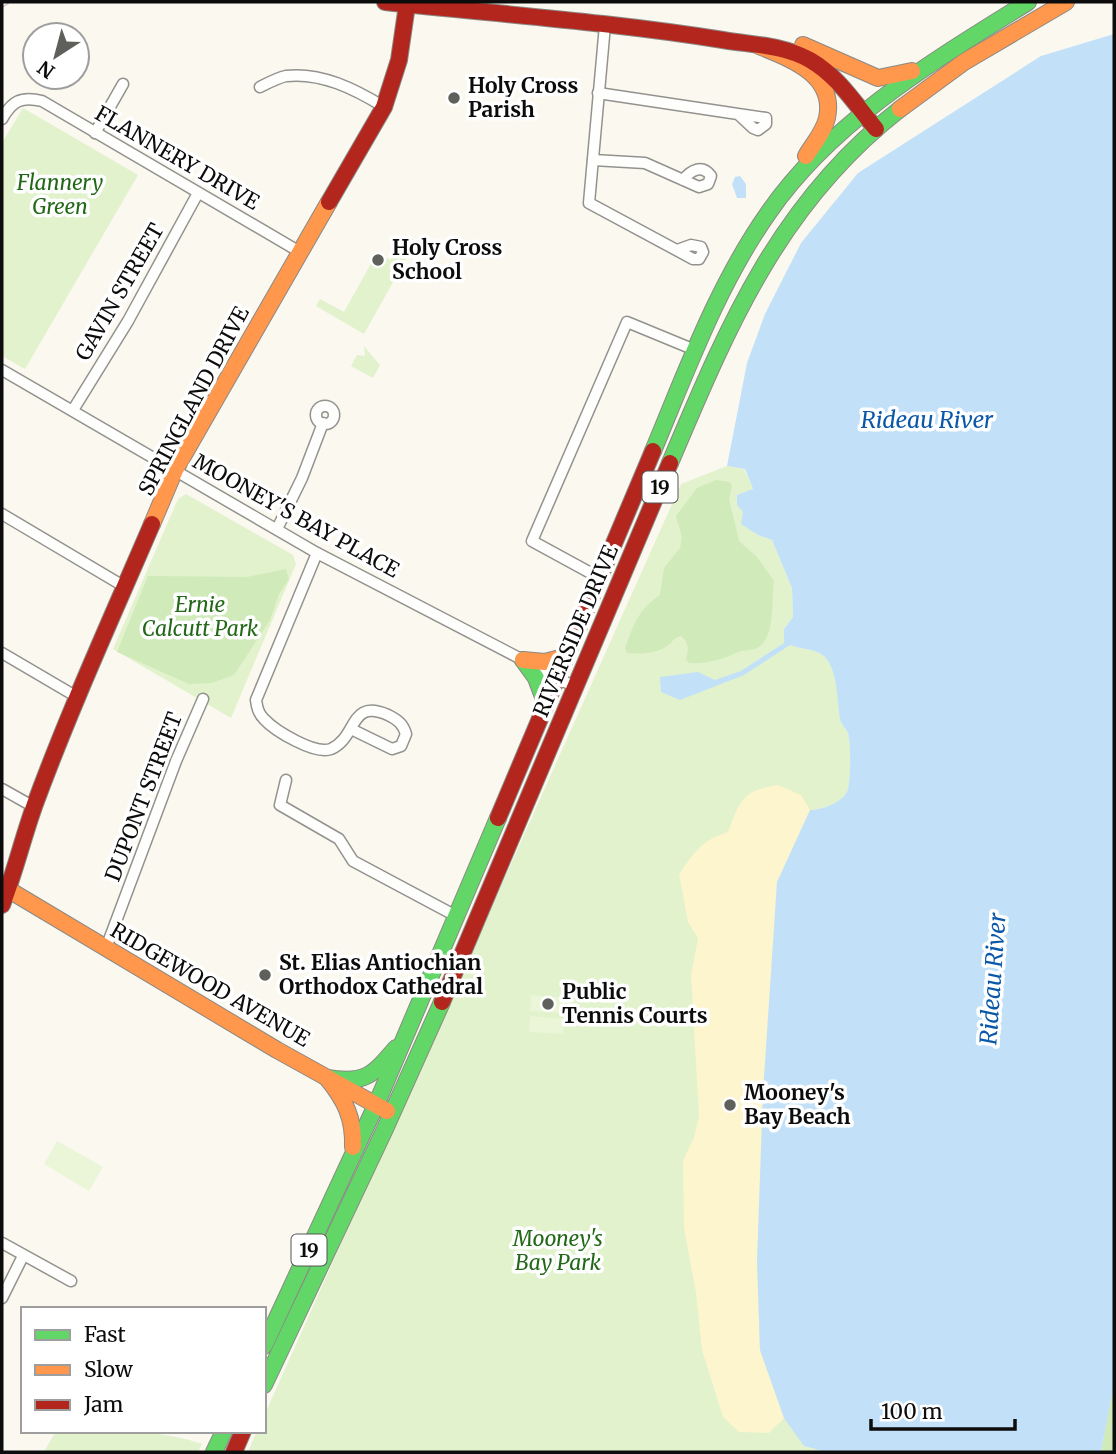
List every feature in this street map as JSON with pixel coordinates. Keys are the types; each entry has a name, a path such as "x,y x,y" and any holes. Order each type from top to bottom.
{"main road":[{"path":"385,2 605,24 701,36 726,43 792,52 817,64 837,80 880,127"},
{"name":"RIVERSIDE DRIVE","path":"266,1380 384,1109 405,1037 545,702 695,351 738,262 784,191 822,150 866,110 925,66 1028,2"},
{"name":"RIVERSIDE DRIVE","path":"266,1342 352,1154 384,1109 426,1040 471,927 699,394 754,279 815,190 880,127 987,49 1066,2"},
{"name":"SPRINGLAND DRIVE","path":"5,898 34,807 77,697 175,470 384,107 399,60 407,3"},
{"path":"701,36 730,34 773,38 803,45 877,78 894,76 925,66"},
{"path":"803,45 838,69 866,110"},
{"path":"759,46 792,59 808,69 820,81 827,96 828,115 822,130 784,191"},
{"path":"523,660 545,662 564,657"},
{"path":"523,660 536,678 545,702"},
{"name":"RIDGEWOOD AVENUE","path":"5,898 106,948 384,1109"},
{"path":"327,1078 360,1082 371,1076 405,1037"},
{"path":"327,1078 346,1101 353,1121 352,1154"},
{"path":"214,1452 223,1433"},
{"path":"233,1452 242,1433"}],"street":[{"path":"605,24 589,203 677,250"},
{"path":"260,87 283,76 311,76 354,88 384,107"},
{"path":"95,133 122,83"},
{"path":"598,93 738,114"},
{"name":"FLANNERY DRIVE","path":"2,119 15,101 26,97 42,102 300,252"},
{"path":"593,160 645,163 683,180"},
{"name":"GAVIN STREET","path":"73,410 128,321 198,193"},
{"path":"598,578 533,541 627,321 695,351"},
{"name":"MOONEY'S BAY PLACE","path":"2,370 317,553 575,687"},
{"path":"277,529 302,478 323,423"},
{"path":"2,514 125,587"},
{"path":"317,553 256,700 257,709 271,726 317,751 335,747 363,712 376,710 400,721 406,734 401,746 391,749 351,729"},
{"path":"2,653 77,697"},
{"name":"DUPONT STREET","path":"106,948 176,761 203,699"},
{"path":"286,780 279,805 339,839 353,861 456,916"},
{"path":"2,789 34,807"},
{"path":"2,1243 71,1282"},
{"path":"2,1298 23,1256"}],"green space":[{"name":"Flannery Green","path":"23,108 138,175 25,369 2,356 2,143"},
{"path":"405,235 416,241 364,334 316,306 320,299 344,312 373,260 377,262 381,255 390,260"},
{"path":"364,346 380,365 373,378 351,366 357,355 365,356"},
{"name":"Mooney's Bay Park","path":"727,466 744,469 753,489 743,512 758,535 772,540 792,588 793,617 784,629 790,645 817,652 830,663 835,678 841,723 849,738 850,772 847,792 830,805 810,810 777,882 763,1092 757,1260 804,1446 826,1452 248,1452 256,1433 266,1433 266,1412 681,484"},
{"path":"716,480 730,482 732,486 729,499 739,541 757,557 774,581 772,618 767,636 757,648 702,663 689,663 686,659 687,644 681,636 658,651 627,653 625,648 634,625 647,606 660,595 664,568 680,548 682,537 676,516 697,488"},
{"name":"Ernie Calcutt Park","path":"186,494 293,555 296,564 231,718 113,649 178,499"},
{"path":"286,569 289,579 279,594 270,620 234,675 211,683 189,684 117,652 148,576 247,577"},
{"name":"Public Tennis Courts","path":"531,995 565,998 564,1013 530,1011"},
{"name":"Public Tennis Courts","path":"530,1016 564,1019 563,1034 529,1032"},
{"path":"57,1141 103,1167 89,1191 44,1164"},
{"path":"1114,1384 1114,1452 1101,1452 1113,1386"},
{"path":"55,1433 148,1433 202,1444 198,1452 44,1452"}],"sand":[{"name":"Mooney's Bay Beach","path":"778,785 801,795 810,810 777,882 757,1260 760,1350 784,1418 769,1433 739,1432 723,1417 702,1350 696,1293 684,1228 683,1161 694,1137 699,1117 691,975 698,938 688,922 679,874 704,843 728,832 744,798 757,790"}],"water":[{"name":"Rideau River","path":"1114,34 1114,1384 1101,1452 826,1452 804,1446 784,1418 760,1350 757,1260 763,1092 777,882 810,810 830,805 847,792 850,763 848,733 841,723 832,670 825,657 813,651 790,645 744,675 680,700 661,692 660,677 698,672 715,680 741,671 784,643 784,629 793,617 792,588 772,540 741,524 743,512 737,505 737,495 753,489 745,469 727,466 747,363 765,314 801,243 858,173 1041,56"},
{"path":"740,176 746,184 746,198 737,198 732,184 735,177"}],"railway":[{"path":"2,5 7,2"}],"traffic: fast":[{"path":"653,451 705,328 734,268 769,212 795,179 823,149 888,94 957,46 1028,2"},
{"path":"670,463 736,316 789,226 821,185 858,146 900,109"},
{"path":"523,660 536,678 545,702"},
{"path":"266,1342 376,1105 498,818"},
{"path":"266,1381 442,1002"},
{"path":"327,1078 350,1080 367,1076 396,1048"},
{"path":"214,1452 223,1433"}],"traffic: slow":[{"path":"900,109 964,62 1066,2"},
{"path":"803,45 878,78 912,71"},
{"path":"759,46 797,63 818,80 825,90 828,103 826,123 806,156"},
{"path":"152,524 175,470 329,202"},
{"path":"523,660 545,662 564,657"},
{"path":"9,890 277,1050 387,1111"},
{"path":"327,1078 347,1110 352,1127 353,1147"}],"traffic: jam":[{"path":"385,2 639,28 779,48 810,60 829,74 876,129"},
{"path":"329,202 384,107 399,60 407,5"},
{"path":"498,818 653,451"},
{"path":"442,1002 670,463"},
{"path":"2,905 48,769 152,524"},
{"path":"234,1452 242,1433"}],"place":[{"name":"Holy Cross Parish","path":"454,98"},
{"name":"Holy Cross School","path":"378,260"},
{"name":"St. Elias Antiochian Orthodox Cathedral","path":"265,975"},
{"name":"Public Tennis Courts","path":"548,1004"},
{"name":"Mooney's Bay Beach","path":"730,1105"}]}
